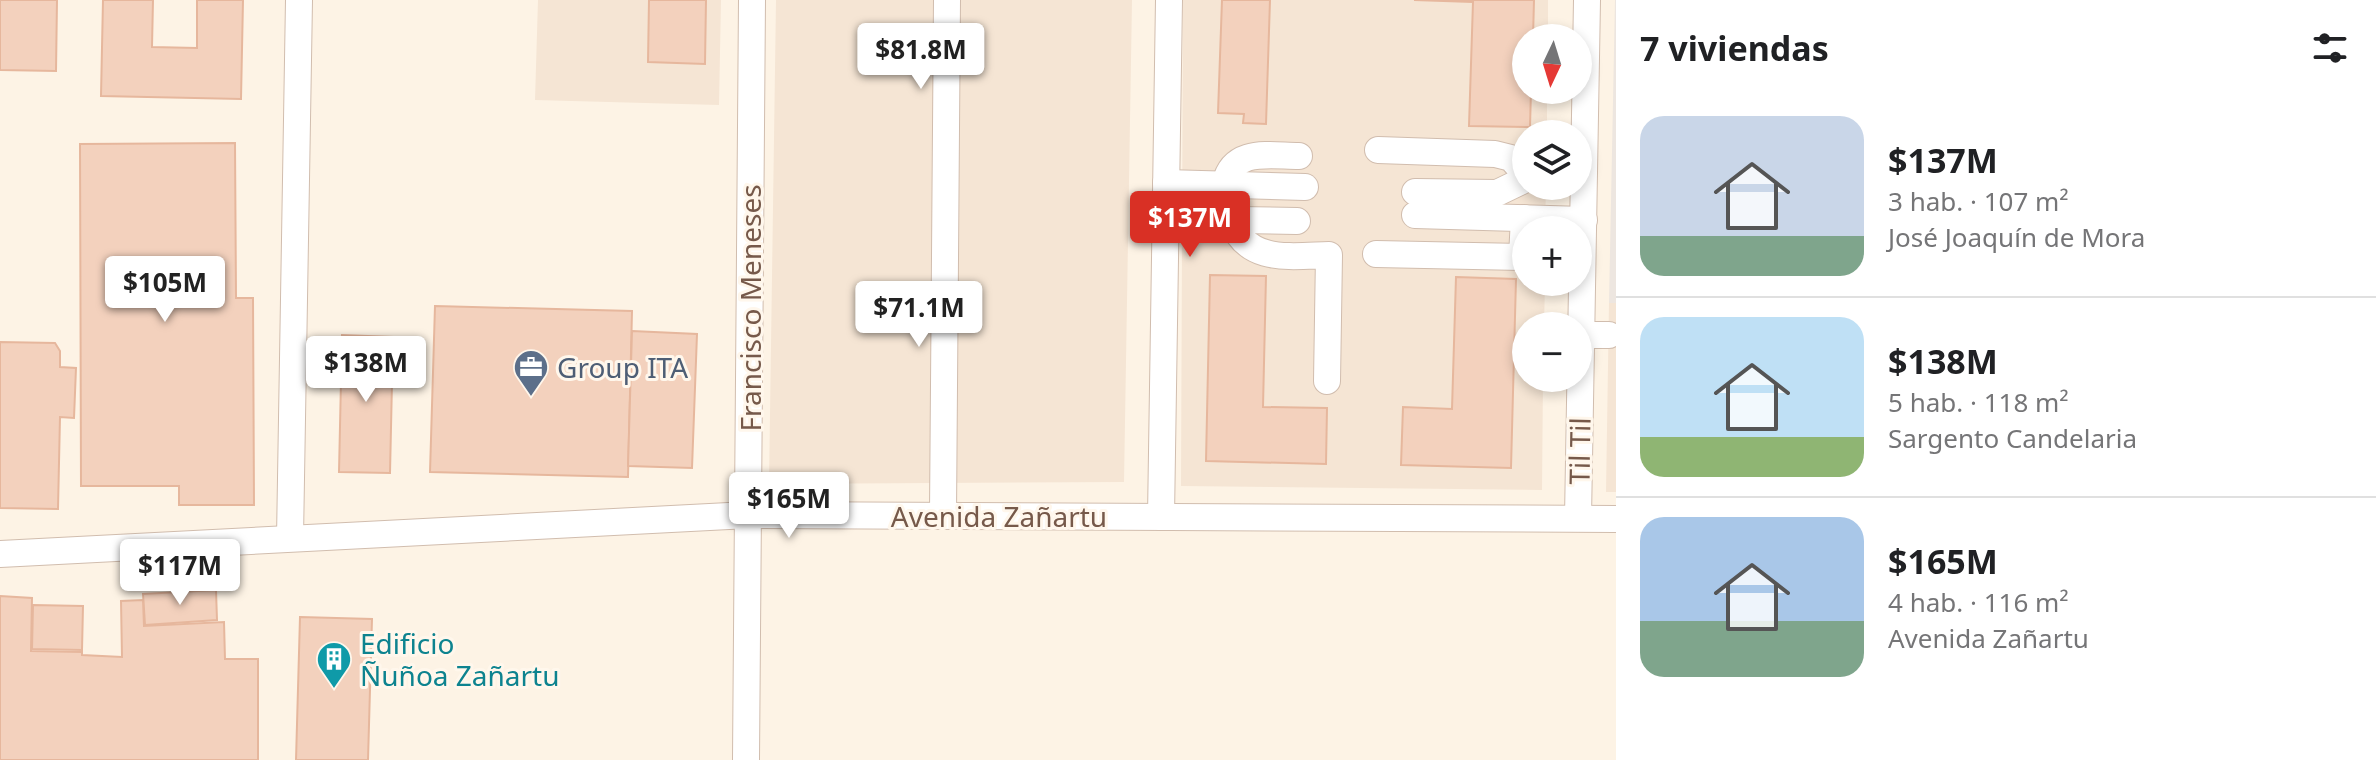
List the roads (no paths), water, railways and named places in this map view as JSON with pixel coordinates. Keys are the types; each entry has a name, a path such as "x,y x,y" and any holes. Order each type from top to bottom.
{"street":[{"path":"290,538 299,0"},
{"name":"Francisco Meneses","path":"746,760 752,0"},
{"path":"943,515 947,0"},
{"path":"1161,517 1169,0"},
{"name":"Til Til","path":"1583,120 1587,0"},
{"path":"1378,150 1495,154 1512,159"},
{"path":"1225,184 1230,170 1242,158 1299,156"},
{"path":"1166,183 1305,187"},
{"path":"1512,185 1497,193 1415,204 1512,216"},
{"path":"1166,219 1297,221"},
{"path":"1231,219 1240,239 1257,252 1278,256 1329,255 1327,381"},
{"path":"1376,254 1512,257"},
{"path":"1592,335 1609,335"},
{"name":"Til Til","path":"1578,518 1581,392"},
{"name":"Avenida Zañartu","path":"0,554 748,515 1616,519"}],"place":[{"name":"Group ITA","path":"531,398"},
{"name":"Edificio Ñuñoa Zañartu","path":"334,690"}]}
